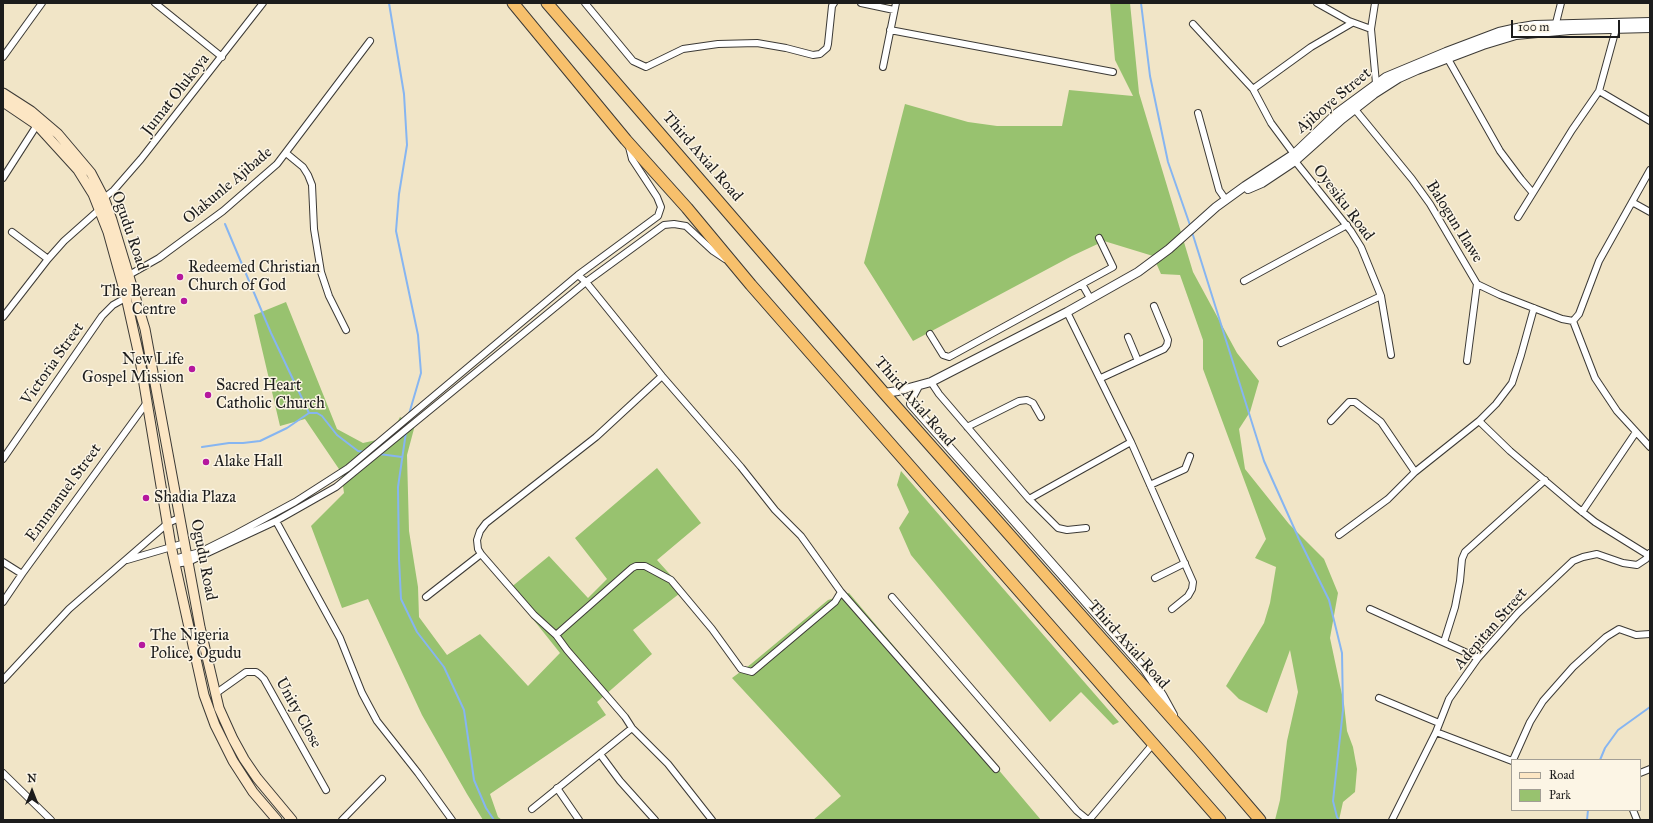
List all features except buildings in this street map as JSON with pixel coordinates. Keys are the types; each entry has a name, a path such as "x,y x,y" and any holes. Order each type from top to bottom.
{"highway":[{"path":"513,3 626,140 687,208 1220,820"},
{"name":"Third Axial Road","path":"547,3 884,393 1180,727 1260,820"}],"main road":[{"name":"Ogudu Road","path":"3,93 31,111 58,134 91,174 104,198 129,275 130,295 140,360 171,546 208,710 233,761 253,792 277,820"},
{"name":"Ogudu Road","path":"3,102 37,125 78,170 100,209 130,295 145,329 201,634 215,694 226,724 244,759 261,783 292,820"}],"street":[{"path":"3,56 42,3"},
{"path":"155,3 222,57"},
{"name":"Jumat Olukoya","path":"104,198 114,190 141,159 263,3"},
{"path":"585,3 633,61 646,67 683,50 718,44 756,43 786,48 813,55 820,54 827,48 832,6 834,3"},
{"path":"861,3 894,10"},
{"path":"883,67 896,3"},
{"path":"1317,3 1352,23 1371,29"},
{"path":"1375,3 1371,29 1376,83"},
{"path":"1556,28 1561,3"},
{"path":"1556,28 1650,22"},
{"path":"1253,89 1311,47 1352,23"},
{"name":"Oyesiku Road","path":"1193,24 1253,89 1270,123 1294,158 1347,225 1361,247 1381,296 1392,354"},
{"name":"Ajiboye Street","path":"884,393 932,382 1067,312 1138,272 1169,249 1198,222 1227,199 1294,158 1376,83 1414,64 1499,32 1535,25 1556,28"},
{"path":"1556,28 1650,28"},
{"name":"Ajiboye Street","path":"1352,106 1399,78 1483,45 1516,35 1556,28"},
{"path":"1518,217 1532,192 1599,91 1616,29"},
{"path":"890,30 1113,72"},
{"name":"Olakunle Ajibade","path":"129,275 159,258 223,212 277,164 370,41"},
{"path":"1448,59 1500,151 1532,192"},
{"path":"1599,91 1650,121"},
{"name":"Balogun Ilawe","path":"1352,106 1412,179 1430,204 1477,284 1562,319 1573,321"},
{"path":"1198,113 1219,190 1227,199"},
{"path":"3,178 37,125"},
{"path":"188,559 295,502 348,468 578,275 658,216 661,207 652,188 632,159 626,140"},
{"path":"286,153 303,167 312,185 314,229 321,272 329,296 346,330"},
{"path":"1650,170 1599,261 1579,314 1573,321 1595,378 1617,411 1650,447"},
{"path":"1632,202 1650,212"},
{"path":"3,317 48,259 64,241 100,209"},
{"path":"175,562 188,559 276,521 336,487 586,282 664,225 674,224 686,226 713,251 737,267"},
{"path":"1244,281 1347,225"},
{"path":"12,232 48,259"},
{"path":"930,334 943,355 949,357 1113,267 1098,238"},
{"path":"578,275 586,282 662,376 741,467 775,510 801,536 841,592 996,770"},
{"path":"1082,284 1090,298"},
{"path":"1467,361 1477,284"},
{"name":"Victoria Street","path":"3,459 102,316 113,305 130,295"},
{"path":"1281,343 1381,296"},
{"path":"1101,378 1164,349 1167,345 1168,340 1154,306"},
{"path":"1339,535 1388,499 1415,472 1479,421 1496,404 1512,383 1534,308"},
{"path":"1067,312 1101,378 1131,442 1193,582 1192,589 1188,596 1172,609"},
{"path":"1128,338 1138,361"},
{"path":"662,376 596,437 486,523 480,531 477,540 478,549 534,615 556,635 632,728 668,764 712,820"},
{"path":"932,382 939,394 1029,499 1058,528 1067,530 1086,528"},
{"path":"918,386 912,396 911,404 1144,668 1162,695 1180,727"},
{"path":"967,427 1019,401 1027,400 1034,403 1041,417"},
{"name":"Emmanuel Street","path":"3,602 148,401"},
{"path":"1331,421 1349,402 1355,402 1381,422 1415,472"},
{"path":"1479,421 1510,451 1582,512 1595,522 1649,554"},
{"path":"1582,512 1636,432"},
{"path":"1029,499 1131,442"},
{"path":"1150,485 1185,469 1190,456"},
{"path":"1444,642 1455,607 1462,559 1466,552 1545,480"},
{"path":"3,680 69,609 168,523 179,518"},
{"path":"276,521 340,638 362,693 377,721 418,773 452,820"},
{"path":"125,560 184,543"},
{"path":"426,597 481,554"},
{"name":"Adepitan Street","path":"1392,820 1436,732 1449,699 1478,658 1518,613 1573,561 1597,554 1623,563 1638,564 1649,554"},
{"path":"3,562 22,574"},
{"path":"1156,578 1185,563"},
{"path":"556,635 632,568 636,566 645,566 671,580 712,629 741,669 752,672 834,602 841,592"},
{"path":"892,597 1077,811 1088,820 1153,744"},
{"path":"1370,609 1478,658"},
{"path":"1513,759 1530,722 1543,701 1573,667 1606,637 1619,629 1636,635 1650,634"},
{"name":"Unity Close","path":"215,694 246,672 256,672 260,675 326,790"},
{"path":"1379,698 1439,723"},
{"path":"532,809 632,728"},
{"path":"1436,732 1511,759"},
{"path":"600,754 620,781 655,820"},
{"path":"3,773 51,820"},
{"path":"342,820 382,779"},
{"path":"557,788 579,820"}],"green space":[{"path":"1110,3 1130,3 1139,93 1193,272 1237,353 1259,381 1250,412 1239,429 1245,469 1289,524 1324,559 1338,593 1330,638 1344,704 1347,731 1353,747 1357,769 1355,792 1343,802 1339,820 1275,820 1280,800 1287,741 1298,692 1290,650 1267,713 1239,699 1226,686 1264,623 1270,603 1276,567 1255,558 1266,539 1203,369 1203,340 1180,275 1161,274 1153,256 1104,241 1072,256 913,341 864,263 905,104 968,122 997,126 1062,126 1069,90 1133,96 1115,60"},
{"path":"286,302 337,429 363,443 390,437 400,417 415,425 407,455 409,531 418,587 419,617 447,655 480,634 528,686 560,653 509,589 549,556 588,598 607,579 575,538 657,468 701,523 657,560 684,590 633,630 652,654 597,702 606,715 490,794 498,817 502,820 483,820 467,794 422,715 368,599 342,608 311,526 344,493 341,472 305,419 280,426 254,315"},
{"path":"901,471 1119,722 1113,725 1081,692 1050,722 911,555 899,528 909,512 897,485"},
{"path":"849,593 1041,820 813,820 841,796 732,678 828,600"}],"waterway":[{"path":"389,3 404,94 407,145 399,194 396,231 418,335 421,373 409,414"},
{"path":"1141,3 1150,76 1168,162 1191,228"},
{"path":"225,224 271,333 309,413"},
{"path":"1192,232 1264,461 1299,539 1329,600 1342,653 1343,710 1333,801 1339,820"},
{"path":"1650,296 1650,306"},
{"path":"202,447 229,443 260,441 287,428 309,413 317,413 322,416 337,435 358,451 365,452"},
{"path":"406,432 398,487 401,599 417,632 444,667 464,710 474,780 486,808 494,820"},
{"path":"379,454 402,457"},
{"path":"1600,759 1605,748 1618,730 1650,707"},
{"path":"1587,820 1588,811"}],"place":[{"name":"Redeemed Christian Church of God","path":"180,277"},
{"name":"The Berean Centre","path":"184,301"},
{"name":"New Life Gospel Mission","path":"192,369"},
{"name":"Sacred Heart Catholic Church","path":"208,395"},
{"name":"Alake Hall","path":"206,462"},
{"name":"Shadia Plaza","path":"146,498"},
{"name":"The Nigeria Police, Ogudu","path":"142,645"}]}
